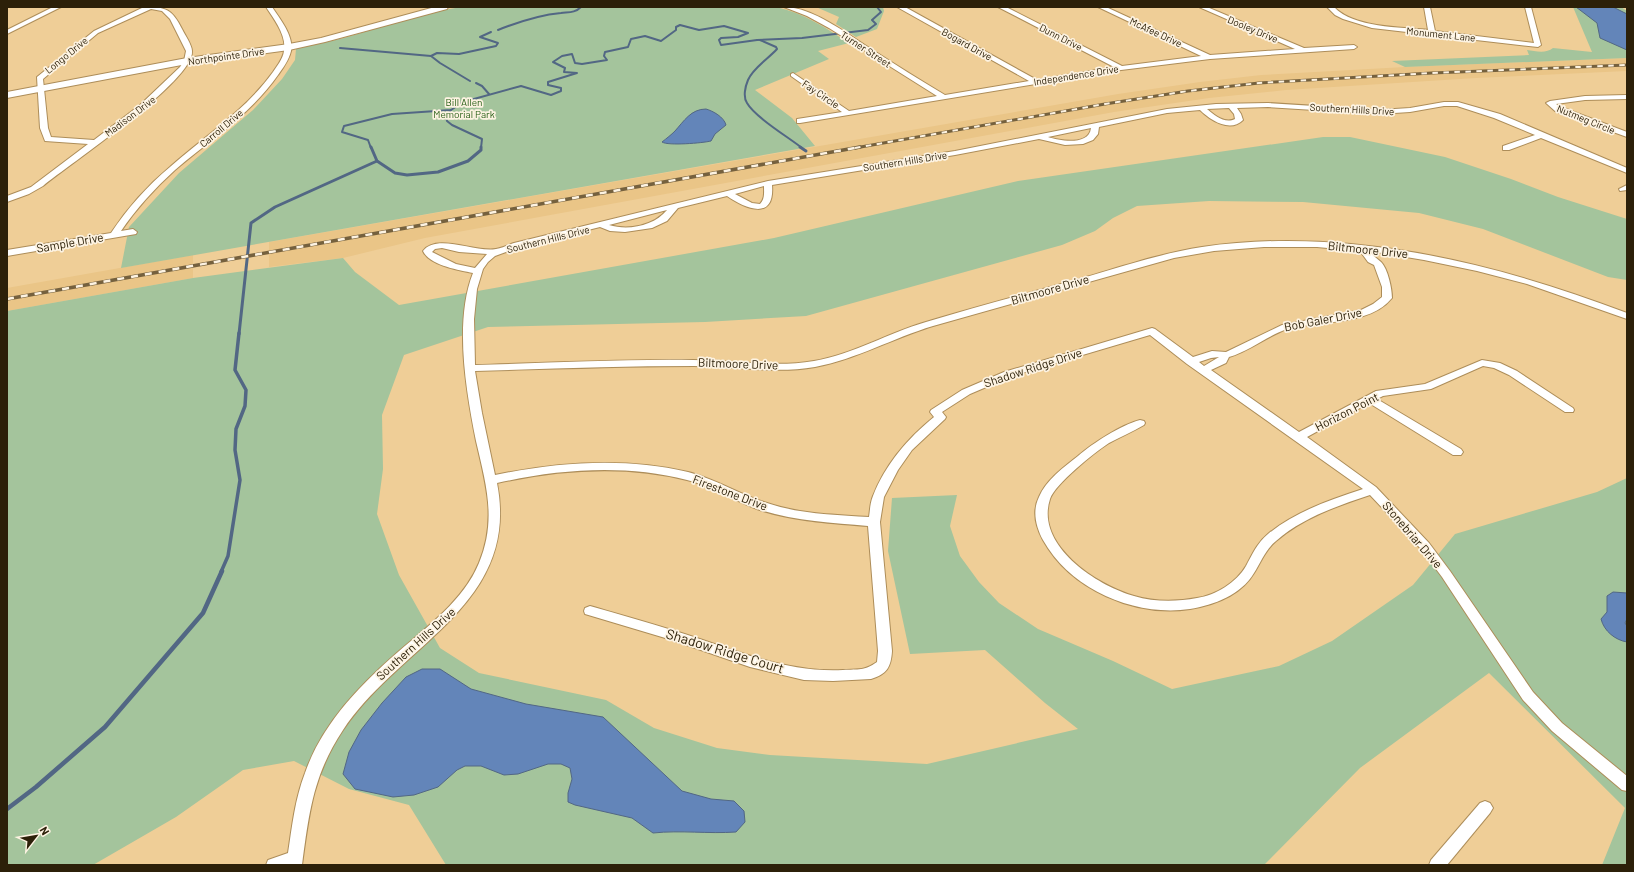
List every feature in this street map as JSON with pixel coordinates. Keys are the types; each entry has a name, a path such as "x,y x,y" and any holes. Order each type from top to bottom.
{"street":[{"path":"7,32 58,7"},
{"name":"Longo Drive","path":"95,142 48,139 44,128 39,78 96,32 148,7"},
{"path":"152,7 164,10 173,18 189,51 187,61"},
{"path":"269,7 285,35 289,47"},
{"name":"Northpointe Drive","path":"7,95 187,61 289,47 341,35 402,17 444,7"},
{"name":"Turner Street","path":"787,7 809,15 831,27 943,97"},
{"name":"Bogard Drive","path":"900,7 1034,81"},
{"name":"Dunn Drive","path":"1001,7 1121,68"},
{"name":"McAfee Drive","path":"1101,7 1210,57"},
{"name":"Dooley Drive","path":"1202,7 1304,50"},
{"name":"Monument Lane","path":"1330,7 1337,14 1345,18 1372,26 1538,45 1528,7"},
{"path":"1427,7 1432,34"},
{"name":"Carroll Drive","path":"114,235 143,199 171,170 239,114 263,91 286,57 289,47"},
{"name":"Independence Drive","path":"800,121 1034,81 1121,68 1210,57 1354,47"},
{"name":"Madison Drive","path":"7,199 23,196 36,189 63,165 151,101 169,84 187,61"},
{"name":"Fay Circle","path":"793,75 848,113"},
{"name":"Nutmeg Circle","path":"1627,97 1585,98 1550,103 1558,109 1627,135"},
{"name":"Southern Hills Drive","path":"479,271 452,266 429,255 428,251 432,247 442,245 459,249 495,252 768,183 955,154 1167,111 1268,105 1379,112 1410,110 1444,104 1458,104 1484,111 1627,170"},
{"path":"1202,108 1210,116 1220,121 1235,123 1239,120 1235,110 1231,106"},
{"path":"1506,148 1541,135"},
{"path":"728,193 750,206 758,207 764,204 767,200 769,192 768,183"},
{"name":"Sample Drive","path":"7,253 133,232"},
{"name":"Biltmoore Drive","path":"469,368 686,363 776,366 808,365 858,352 902,332 1168,256 1213,248 1248,244 1293,244 1363,248 1428,258 1529,282 1586,300 1627,316"},
{"name":"Bob Galer Drive","path":"1191,362 1214,354 1225,355 1286,326 1363,313 1379,306 1387,298 1387,287 1378,264 1371,260 1363,248"},
{"name":"Bob Galer Drive","path":"1378,264 1383,261 1380,250"},
{"name":"Southern Hills Drive","path":"294,862 312,772 334,732 356,701 376,679 444,620 458,605 487,561 496,522 496,501 469,368 468,348 470,307 474,281 486,259 495,252"},
{"name":"Stonebriar Drive","path":"1152,331 1202,370 1299,437 1372,490 1425,546 1446,574 1528,696 1557,727 1627,785"},
{"name":"Shadow Ridge Drive","path":"874,522 878,497 893,469 908,447 941,417 935,412 946,404 977,387 1008,374 1152,331"},
{"name":"Bob Galer Drive","path":"1202,370 1222,361 1225,355"},
{"name":"Horizon Point","path":"1299,437 1380,393 1427,387 1448,379 1476,365 1489,363 1513,372 1569,410"},
{"path":"1369,399 1457,452"},
{"path":"1140,423 1105,442 1056,480 1045,496 1041,517 1045,534 1056,554 1086,580 1130,600 1169,606 1195,604 1222,596 1248,572 1262,546 1282,530 1300,519 1330,505 1372,490"},
{"name":"Firestone Drive","path":"491,480 558,468 632,467 659,470 702,480 757,504 773,509 798,514 874,522"},
{"name":"Shadow Ridge Court","path":"590,611 675,636 750,662 804,675 840,676 871,674 884,664 885,651 874,522"},
{"path":"1438,865 1485,808"},
{"path":"274,865 294,862"}],"shaded area":[{"path":"1627,58 1627,71 1476,78 1286,90 1209,98 1114,112 425,238 343,258 269,267 269,242 1118,94 1261,75 1405,67"},
{"path":"193,255 193,278 7,311 7,288"}],"green space":[{"name":"Bill Allen Memorial Park","path":"461,7 776,7 805,17 849,43 818,51 829,59 755,90 792,118 815,146 121,268 129,227 179,173 253,110 282,79 295,60 296,49 344,38 428,13"},
{"path":"816,7 883,7 884,11 877,29 856,37 836,24 839,17"},
{"path":"1573,7 1621,7 1627,11 1627,58 1405,67 1392,61 1529,55 1527,50 1544,52 1553,48 1592,52"},
{"path":"1323,137 1350,137 1445,157 1511,179 1558,197 1627,219 1627,280 1608,277 1483,229 1419,213 1303,202 1209,201 1137,206 1113,218 1095,231 1062,245 806,316 705,322 488,327 404,355 382,415 383,469 377,514 399,575 440,648 479,673 606,700 654,728 717,748 770,755 927,764 1078,729 1045,703 985,650 910,654 888,551 892,498 957,495 950,526 960,556 979,582 999,603 1038,629 1113,661 1172,689 1279,666 1332,641 1413,585 1455,534 1597,492 1627,478 1627,865 1602,865 1625,808 1489,673 1360,768 1264,865 446,865 409,805 349,789 294,761 243,770 176,817 93,865 7,865 7,311 193,278 343,258 355,272 399,305 774,238 1018,181"}],"water":[{"path":"1576,7 1613,7 1627,14 1627,50 1600,38 1597,23"},
{"path":"706,109 721,117 726,125 715,134 711,141 678,144 662,142 692,113"},
{"path":"1613,592 1627,593 1627,619 1625,623 1627,626 1627,642 1614,637 1607,631 1602,623 1601,619 1607,612 1607,596"},
{"path":"422,669 440,669 471,689 526,704 603,717 682,791 711,799 734,801 744,811 745,822 736,832 653,833 632,818 575,805 568,802 568,793 572,779 570,768 561,764 548,764 518,774 504,775 481,766 465,766 457,770 438,787 414,795 393,797 355,789 343,774 349,752 361,730 382,703 406,677"}],"waterway":[{"path":"498,30 537,17 574,11 581,7"},
{"path":"451,110 463,102 521,86 551,95 561,91 561,88 548,85 548,82 577,73 564,72 565,68 553,62 562,56 572,54 575,63 582,64 607,60 604,56 605,52 628,47 631,39 645,36 661,41 676,30 676,27 680,25 699,30 724,26 748,33 738,37 721,38 719,40 721,45 757,40 802,38 868,30 876,24 872,20 881,12 877,7"},
{"path":"431,56 437,53 459,54 496,46 498,43 480,37 491,32"},
{"path":"760,40 776,47 777,49 750,76 745,89 746,101 751,109 764,120 802,148"},
{"path":"340,48 431,56"},
{"path":"431,56 470,81"},
{"path":"476,83 482,86 489,94"},
{"path":"371,148 368,140 342,132 344,126 392,114 451,110"},
{"path":"451,110 446,115 447,121 452,125 482,139 481,148"},
{"path":"371,147 377,161"},
{"path":"800,147 806,151"},
{"path":"377,161 395,173 407,175 438,172 468,161 481,150 481,148"},
{"path":"239,334 251,223 275,207 377,161"},
{"path":"221,572 228,556 240,480 235,450 236,429 245,406 246,390 235,370 239,333"},
{"path":"7,809 36,787 105,727 203,613 222,571"}],"railway":[{"path":"855,148 1105,104 1188,91 1259,83 1432,73 1627,65"},
{"path":"7,299 860,147"}]}
